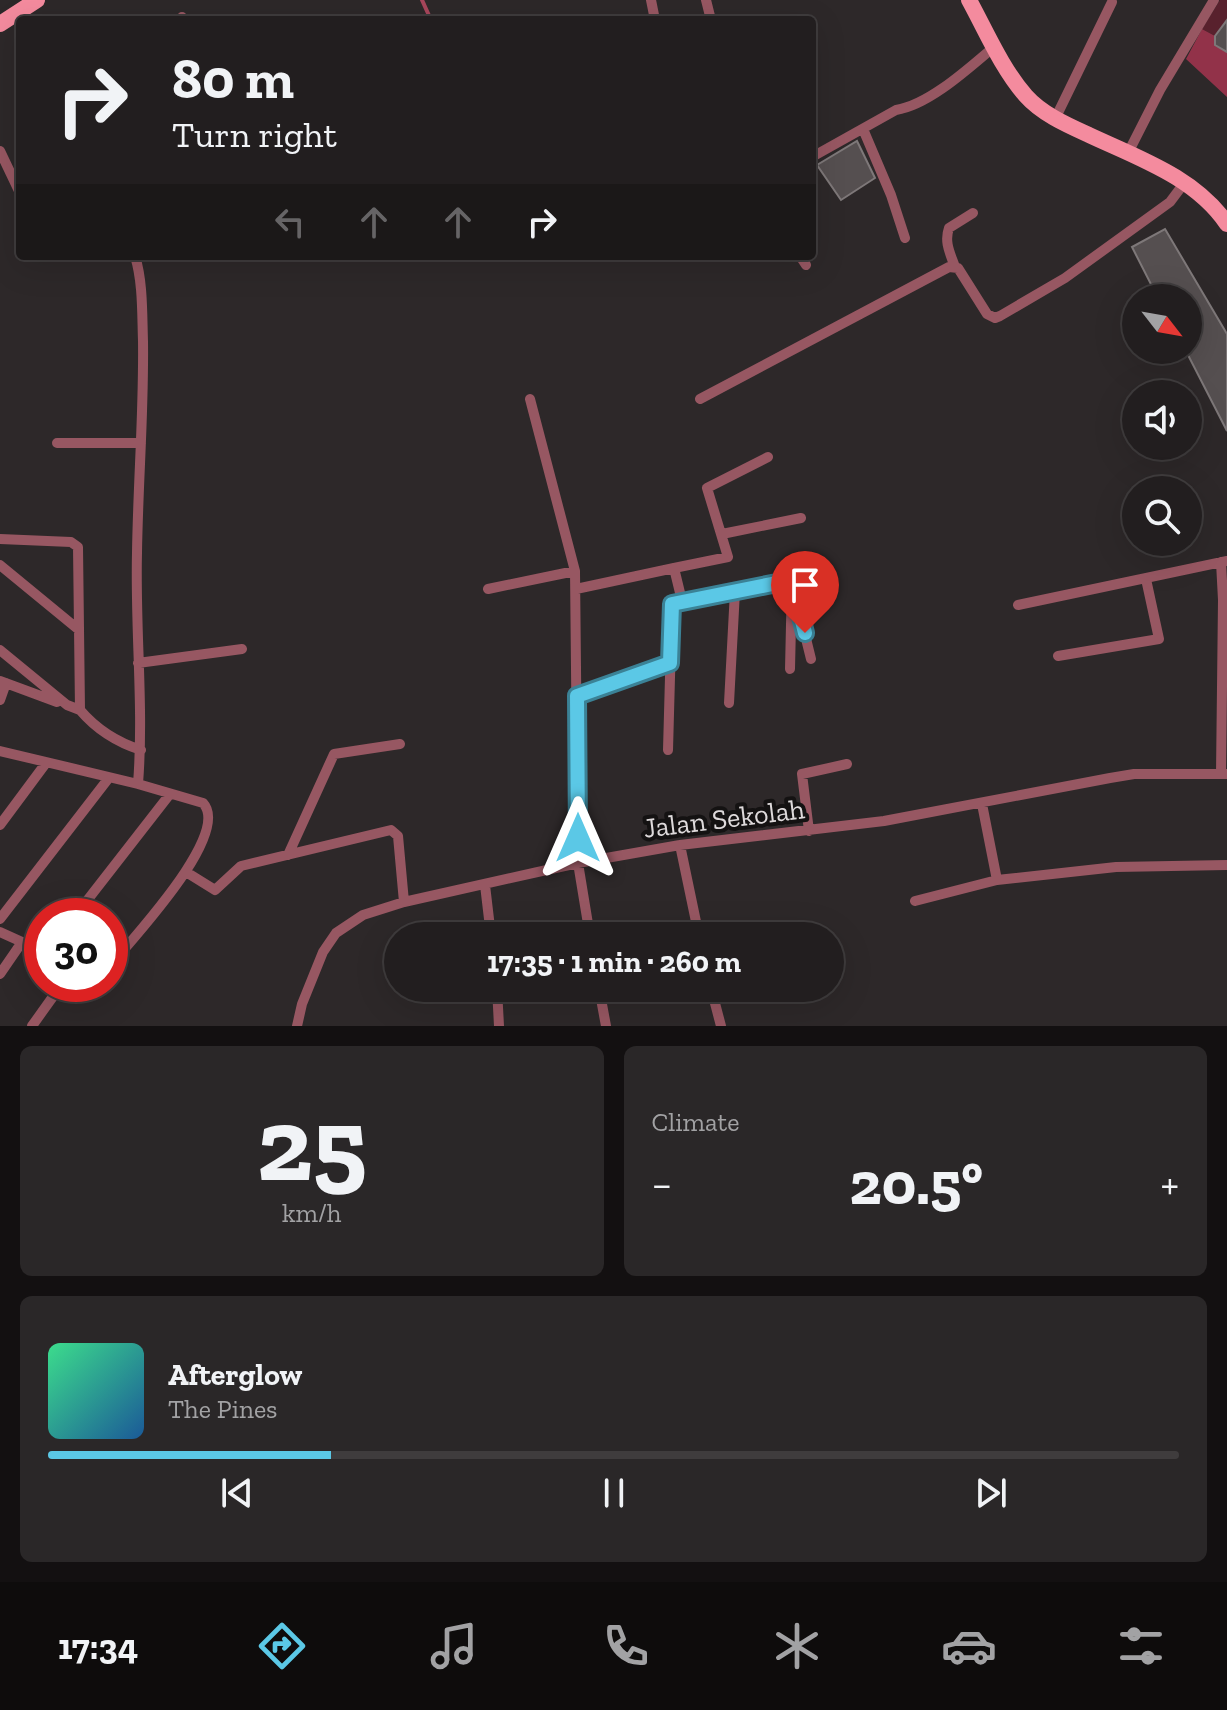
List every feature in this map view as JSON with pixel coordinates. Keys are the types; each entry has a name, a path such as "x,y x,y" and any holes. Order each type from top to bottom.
{"main road":[{"path":"22,16 37,0"},
{"path":"969,0 1026,96 1055,119 1185,182 1219,212 1227,224"}],"street":[{"path":"1128,153 1160,90 1214,0"},
{"path":"1055,119 1112,2"},
{"path":"816,155 896,110 909,108 947,85 995,46"},
{"path":"863,129 905,238"},
{"path":"0,151 16,185"},
{"path":"973,213 949,228 946,242 955,267 987,314 995,318 1065,278 1170,202 1185,182"},
{"path":"136,260 142,323 137,557 141,750 138,784"},
{"path":"700,399 937,273 955,267"},
{"path":"530,399 575,571 578,863 588,922"},
{"path":"57,443 141,443"},
{"path":"576,589 728,557 707,488 768,457"},
{"path":"722,534 801,518"},
{"path":"0,539 71,542 78,547 80,710"},
{"path":"1018,605 1224,561 1224,774"},
{"path":"0,565 79,630"},
{"path":"674,568 682,601"},
{"path":"488,589 575,571"},
{"path":"668,750 672,604 826,574"},
{"path":"1058,656 1159,639 1146,579"},
{"path":"792,580 811,659"},
{"path":"790,669 792,580"},
{"path":"729,703 735,591"},
{"path":"138,663 242,649"},
{"path":"0,650 67,705"},
{"path":"577,696 670,663"},
{"path":"0,700 3,682 80,710 92,725 117,742 141,750"},
{"path":"288,855 334,754 400,744"},
{"path":"0,751 203,803 209,814 205,841 186,872 128,944"},
{"path":"0,825 46,763"},
{"path":"809,831 802,774 847,764"},
{"name":"Jalan Sekolah","path":"297,1026 323,952 336,933 363,915 404,902 578,863 680,845 809,831 982,804 1134,774 1224,774"},
{"path":"0,919 108,779"},
{"path":"89,898 170,794"},
{"path":"982,804 997,880"},
{"path":"186,872 215,890 241,866 394,831 398,836 404,902"},
{"path":"680,845 696,922"},
{"path":"915,901 997,880 1116,867 1227,865"},
{"path":"485,885 489,922"},
{"path":"0,932 22,942 0,974"},
{"path":"32,1026 49,1002"},
{"path":"498,1002 499,1026"},
{"path":"602,1002 606,1026"},
{"path":"715,1002 721,1026"}],"shaded area":[{"path":"1220,0 1227,0 1227,26 1224,24 1215,36 1202,29"},
{"path":"1202,29 1215,36 1215,45 1227,52 1227,97 1186,59"}],"building":[{"path":"1227,20 1227,52 1215,45 1215,36"},
{"path":"857,141 875,178 841,200 817,165"},
{"path":"1165,229 1197,284 1151,284 1132,247"},
{"path":"1202,292 1227,334 1227,431 1193,364 1202,364"}],"waterway":[{"path":"422,0 429,16"}],"route":[{"path":"578,838 577,696 670,663 672,604 792,580 805,633"}]}
